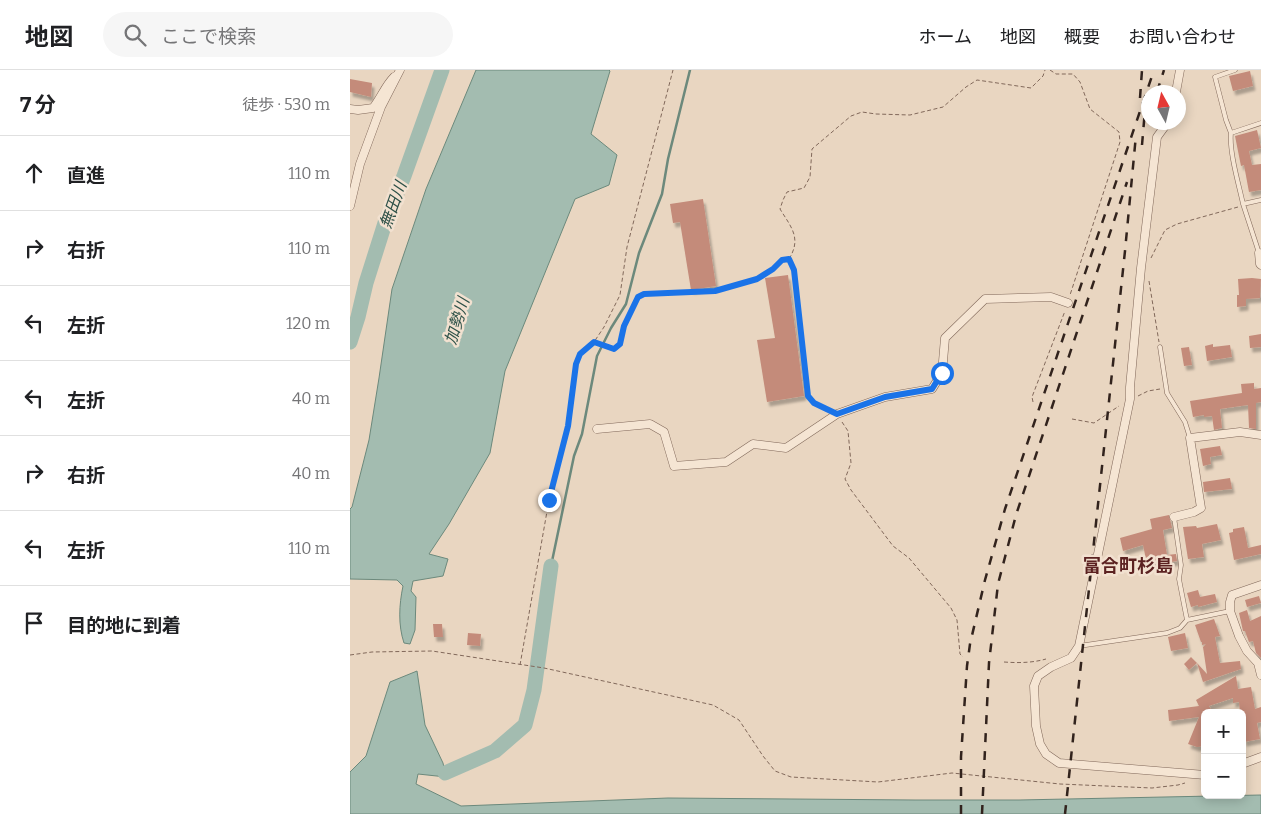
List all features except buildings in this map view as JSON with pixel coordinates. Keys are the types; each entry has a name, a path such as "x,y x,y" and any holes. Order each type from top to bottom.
{"street":[{"path":"1177,85 1180,70"},
{"path":"350,109 373,108 380,99 386,85 400,71"},
{"path":"350,206 360,164 381,107 400,71"},
{"path":"1162,130 1157,136 1141,268 1130,399 1079,646 1071,658 1038,676 1034,686 1036,726 1040,744 1046,754 1059,763 1201,775"},
{"path":"1259,253 1261,264"},
{"path":"597,430 650,424 664,432 674,466 726,462 753,444 786,448 837,414 885,397 932,389 942,373 945,338 985,299 1051,297 1068,303"},
{"path":"1174,517 1194,512 1201,508 1190,438 1240,432 1261,435"},
{"path":"1261,586 1232,595 1230,602 1230,611 1238,636 1258,663 1261,675"},
{"path":"1246,763 1261,757"}],"lane":[{"path":"1235,70 1215,77 1231,133 1232,149 1243,204 1259,253"},
{"path":"1231,133 1261,123"},
{"path":"1243,204 1261,200"},
{"path":"1160,347 1167,393 1185,422 1190,438"},
{"path":"1174,517 1181,565 1179,579 1187,620"},
{"path":"1079,646 1167,633 1180,628 1187,620 1230,611"}],"path":[{"path":"520,665 549,500 568,426 576,364 580,354 594,342 604,327 620,295 627,247 673,70"},
{"path":"594,342 614,349 620,344 624,326 638,297 644,294 715,291 757,279 773,269 782,260 789,259 794,252 796,236 780,209 783,200 787,192 804,188 810,177 812,149 851,116 862,112 910,115 943,107 977,80 1031,88 1043,76 1045,70"},
{"path":"1033,402 1032,397 1068,303 1120,142 1120,132 1090,109 1080,82 1074,74 1056,74 1050,70"},
{"path":"1149,263 1165,230 1177,224 1238,208 1243,204"},
{"path":"789,259 794,270 808,396 814,403 837,414 848,431 851,463 845,478 851,490 893,546 909,558 951,608 957,620 960,654 963,657"},
{"path":"1148,274 1160,347"},
{"path":"1072,419 1094,423 1130,399 1148,391 1166,388"},
{"path":"350,655 372,652 432,651 544,668 713,705 739,720 775,771 791,777 878,782 952,773 1060,784 1152,788 1187,782"},
{"path":"1004,662 1035,662 1050,658"}],"water":[{"name":"加勢川","path":"476,70 609,70 591,134 617,155 609,185 575,199 505,371 490,453 449,524 429,554 448,559 443,576 413,581 411,591 416,597 415,630 410,644 404,643 400,622 403,586 397,580 350,579 350,509 369,440 392,289 426,189"},
{"path":"417,671 425,725 443,763 446,777 418,774 416,784 461,806 668,798 1019,800 1201,796 1201,799 1246,799 1246,795 1261,795 1261,814 350,814 350,772 366,756 390,682"}],"waterway":[{"name":"無田川","path":"350,342 385,223 442,70"},
{"path":"551,566 574,456 582,434 597,356 626,304 639,253 662,194 668,159 690,70"},
{"path":"445,773 495,751 525,725 534,690 551,566"}],"railway":[{"path":"1140,98 1142,70"},
{"path":"961,814 961,757 967,666 970,644 985,580 1005,509 1154,70"},
{"path":"1159,85 1164,70"},
{"path":"1142,145 1143,130"},
{"path":"1065,814 1136,135"},
{"path":"982,814 989,663 998,584 1016,515 1127,182"}],"district":[{"name":"富合町杉島","path":"1128,566"}],"route":[{"path":"549,500 568,426 576,364 580,354 594,342 614,349 620,344 624,326 638,297 644,294 715,291 757,279 773,269 782,260 789,259 794,270 808,396 814,403 837,414 885,397 932,389 942,373"}]}
